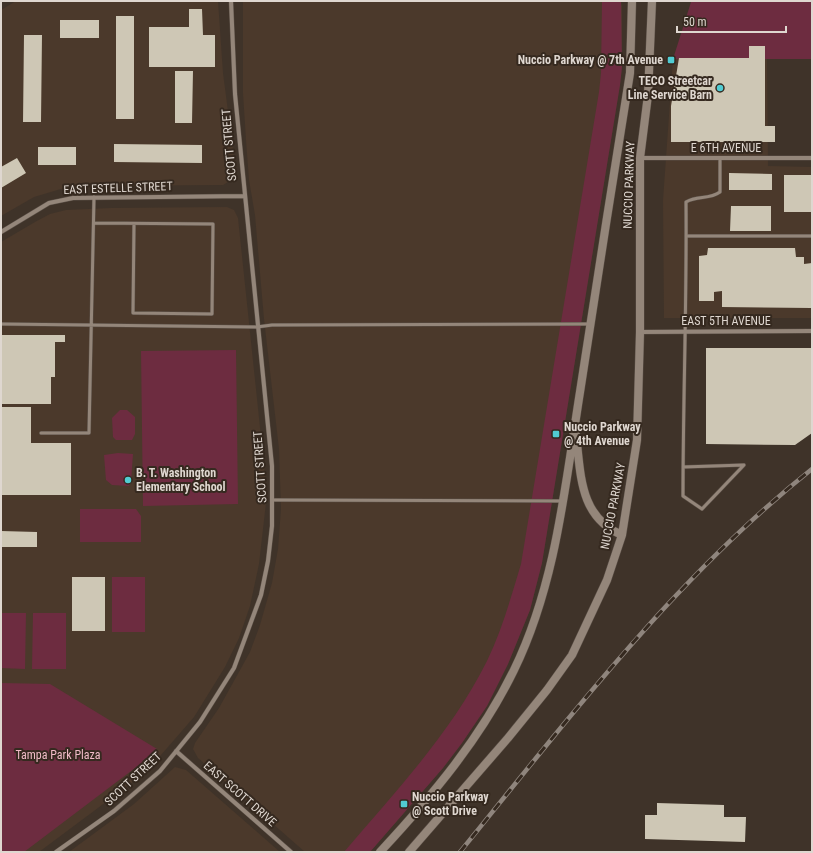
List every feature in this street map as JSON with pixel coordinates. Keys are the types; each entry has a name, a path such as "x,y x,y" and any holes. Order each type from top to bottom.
{"main road":[{"name":"NUCCIO PARKWAY","path":"380,852 462,757 493,711 515,669 539,610 558,532 630,72 632,1"},
{"name":"NUCCIO PARKWAY","path":"410,852 508,738 547,690 572,655 607,580 622,535 637,440 640,332 640,158 648,95 652,1"},
{"path":"575,425 582,484 588,506 600,522 612,531 622,535"}],"street":[{"name":"SCOTT STREET","path":"56,852 114,811 160,771 200,722 218,696 234,668 251,627 261,595 268,561 272,526 272,466 235,94 231,1"},
{"name":"E 6TH AVENUE","path":"640,158 812,158"},
{"name":"EAST ESTELLE STREET","path":"1,232 49,203 73,198 244,196"},
{"name":"EAST 5TH AVENUE","path":"640,332 812,331"},
{"name":"EAST SCOTT DRIVE","path":"176,751 291,852"}],"lane":[{"path":"683,467 744,465 702,510 683,496 683,467 686,331 686,202 693,198 713,197 720,192 720,158"},
{"path":"41,433 89,433 94,197"},
{"path":"94,223 213,224 212,314 133,313 134,224"},
{"path":"686,236 812,236"},
{"path":"1,324 257,327 304,325 591,324"},
{"path":"273,500 563,502"}],"shaded area":[{"path":"16,1 218,1 223,73 235,165 231,180 223,185 71,186 34,197 1,216 1,10"},
{"path":"243,1 621,1 622,6 622,67 620,85 542,563 530,610 508,664 487,706 443,768 370,852 305,852 198,758 193,749 195,743 219,708 250,652 260,625 272,583 278,549 281,509 279,449 264,319 255,215 249,180 246,140 243,93"},
{"path":"767,58 768,166 812,167 812,318 664,318 663,200 673,59"},
{"name":"B. T. Washington Elementary School","path":"227,207 234,210 238,218 267,494 259,564 250,606 239,638 225,667 194,717 161,755 134,781 39,852 1,852 1,242 50,214 66,210"},
{"path":"175,767 186,770 280,852 69,852 134,804"}],"green space":[{"path":"602,2 621,2 622,67 620,85 542,563 530,610 508,664 487,706 443,768 370,852 344,852 422,761 457,713 487,661 502,625 514,589 521,564 599,92 601,73"},
{"path":"691,2 812,2 812,59 673,59"},
{"path":"236,350 238,504 143,506 141,351"},
{"path":"120,410 127,410 135,417 135,434 132,440 116,440 113,437 112,418"},
{"path":"118,453 133,454 131,482 129,486 112,485 106,480 104,455"},
{"path":"80,509 136,509 141,516 141,542 80,542"},
{"path":"112,577 145,577 145,632 112,632"},
{"path":"1,613 26,613 25,669 1,668"},
{"path":"33,613 66,613 66,669 32,669"},
{"name":"Tampa Park Plaza","path":"1,683 50,684 157,749 143,762 24,852 1,852"}],"building":[{"path":"189,9 202,9 203,35 215,35 215,67 149,67 149,27 189,27"},
{"path":"116,16 134,16 134,119 116,119"},
{"path":"60,20 99,20 99,38 60,38"},
{"path":"24,35 42,35 41,122 23,122"},
{"name":"TECO Streetcar Line Service Barn","path":"749,46 765,46 765,126 775,126 775,142 671,142 671,106 679,58 749,58"},
{"path":"175,71 193,71 192,123 175,123"},
{"path":"114,144 202,145 202,163 114,162"},
{"path":"38,147 76,147 76,165 38,165"},
{"path":"17,158 26,173 1,188 1,167"},
{"path":"729,173 772,174 772,190 729,190"},
{"path":"784,175 812,175 812,212 784,212"},
{"path":"731,206 771,206 771,231 730,231"},
{"path":"708,248 795,248 796,257 804,257 804,264 812,263 812,308 722,307 722,291 714,292 714,301 699,301 699,256 707,255"},
{"path":"1,335 65,335 65,342 55,342 55,377 51,377 51,404 1,404"},
{"path":"706,348 812,348 812,433 795,445 706,444"},
{"path":"1,407 31,407 31,443 71,443 71,495 1,495"},
{"path":"1,531 37,532 37,547 1,547"},
{"path":"72,577 105,577 105,631 72,631"},
{"path":"657,803 724,805 724,817 746,817 745,842 645,839 645,815 657,815"}],"railway":[{"path":"460,852 583,700 670,602 762,511 812,469"}],"place":[{"name":"Nuccio Parkway @ 7th Avenue","path":"671,60"},
{"name":"TECO Streetcar Line Service Barn","path":"720,88"},
{"name":"Nuccio Parkway @ 4th Avenue","path":"556,434"},
{"name":"B. T. Washington Elementary School","path":"128,480"},
{"name":"Nuccio Parkway @ Scott Drive","path":"404,804"}]}
